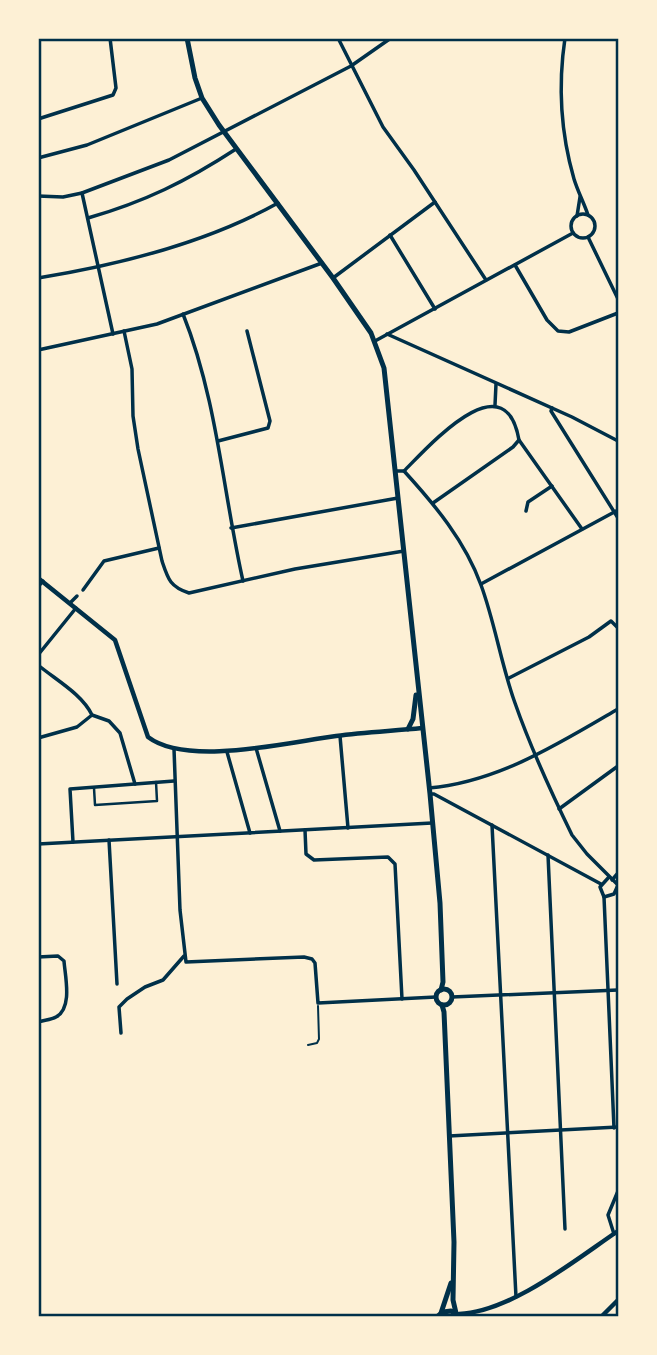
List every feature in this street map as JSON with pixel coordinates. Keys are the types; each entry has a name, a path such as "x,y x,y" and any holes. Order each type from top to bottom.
{"main road":[{"path":"187,38 202,98 334,278 375,341 384,368 440,903 443,982 444,990 453,997 444,1005"},
{"path":"408,729 413,719 418,688"},
{"path":"444,990 435,997 444,1005 453,1300 458,1314"},
{"path":"440,1315 453,1274"},
{"path":"440,1315 447,1311 458,1314"}],"street":[{"path":"38,119 113,95 116,88 110,38"},
{"path":"338,38 383,127 485,280"},
{"path":"38,196 63,197 82,193 169,160 351,66 391,38"},
{"path":"565,38 561,71 562,108 568,153 580,195 596,227 588,237 573,233 571,225 577,216 580,195"},
{"path":"38,158 87,145 202,98"},
{"path":"88,218 133,205 161,192 238,148"},
{"path":"82,193 113,334"},
{"path":"334,278 435,202"},
{"path":"38,278 99,267 196,238 278,203"},
{"path":"577,216 588,215"},
{"path":"375,341 573,233"},
{"path":"390,235 435,309"},
{"path":"588,237 618,299"},
{"path":"38,350 157,324 322,263"},
{"path":"515,265 547,320 558,331 569,332 618,313"},
{"path":"183,314 192,337 218,441 231,528 243,581"},
{"path":"124,331 132,369 133,416 138,449 159,548 168,577 176,589 189,593 295,569 404,551"},
{"path":"218,441 268,428 270,421 247,331"},
{"path":"387,334 552,408 618,441"},
{"path":"495,405 496,384"},
{"path":"396,471 404,471 451,427 473,412 495,405 509,413 515,422 519,440 582,530"},
{"path":"552,408 551,411 617,511 618,518"},
{"path":"433,503 513,447 519,440"},
{"path":"404,471 433,503 462,545 481,584 515,702 559,809 578,845 618,885 614,894 604,897"},
{"path":"526,511 528,502 552,486"},
{"path":"231,528 398,498"},
{"path":"481,584 617,511"},
{"path":"83,590 104,561 159,548"},
{"path":"38,587 41,580 115,640 148,737 174,749 227,752 340,735 422,728"},
{"path":"70,603 77,596"},
{"path":"38,654 76,608"},
{"path":"509,678 589,637 611,621 618,628"},
{"path":"38,666 88,706 92,715 109,721 120,733 135,784"},
{"path":"429,791 461,783 538,756 618,709"},
{"path":"38,738 78,727 92,715"},
{"path":"340,735 348,828"},
{"path":"256,748 280,831"},
{"path":"174,749 186,962 191,964 304,957 312,959 315,963 318,1003 435,997"},
{"path":"227,752 250,833"},
{"path":"559,809 618,766"},
{"path":"73,842 70,789 174,781"},
{"path":"94,788 95,804 158,801 156,782"},
{"path":"429,791 601,884"},
{"path":"38,844 432,823"},
{"path":"492,825 516,1297"},
{"path":"305,830 306,854 314,860 388,858 395,864 402,999"},
{"path":"109,840 117,984"},
{"path":"548,855 565,1229"},
{"path":"601,884 618,873"},
{"path":"449,1136 616,1127 604,897 600,891 601,884"},
{"path":"38,895 39,902"},
{"path":"121,1033 119,1007 127,999 163,980 184,956"},
{"path":"38,957 62,958 66,1000 61,1013 56,1017 38,1022"},
{"path":"453,997 618,990"},
{"path":"474,1317 516,1297 616,1232 610,1227 608,1216 618,1191"},
{"path":"602,1317 618,1300"},
{"path":"458,1314 481,1312"}],"lane":[{"path":"307,1045 319,1040 318,1003"}]}
